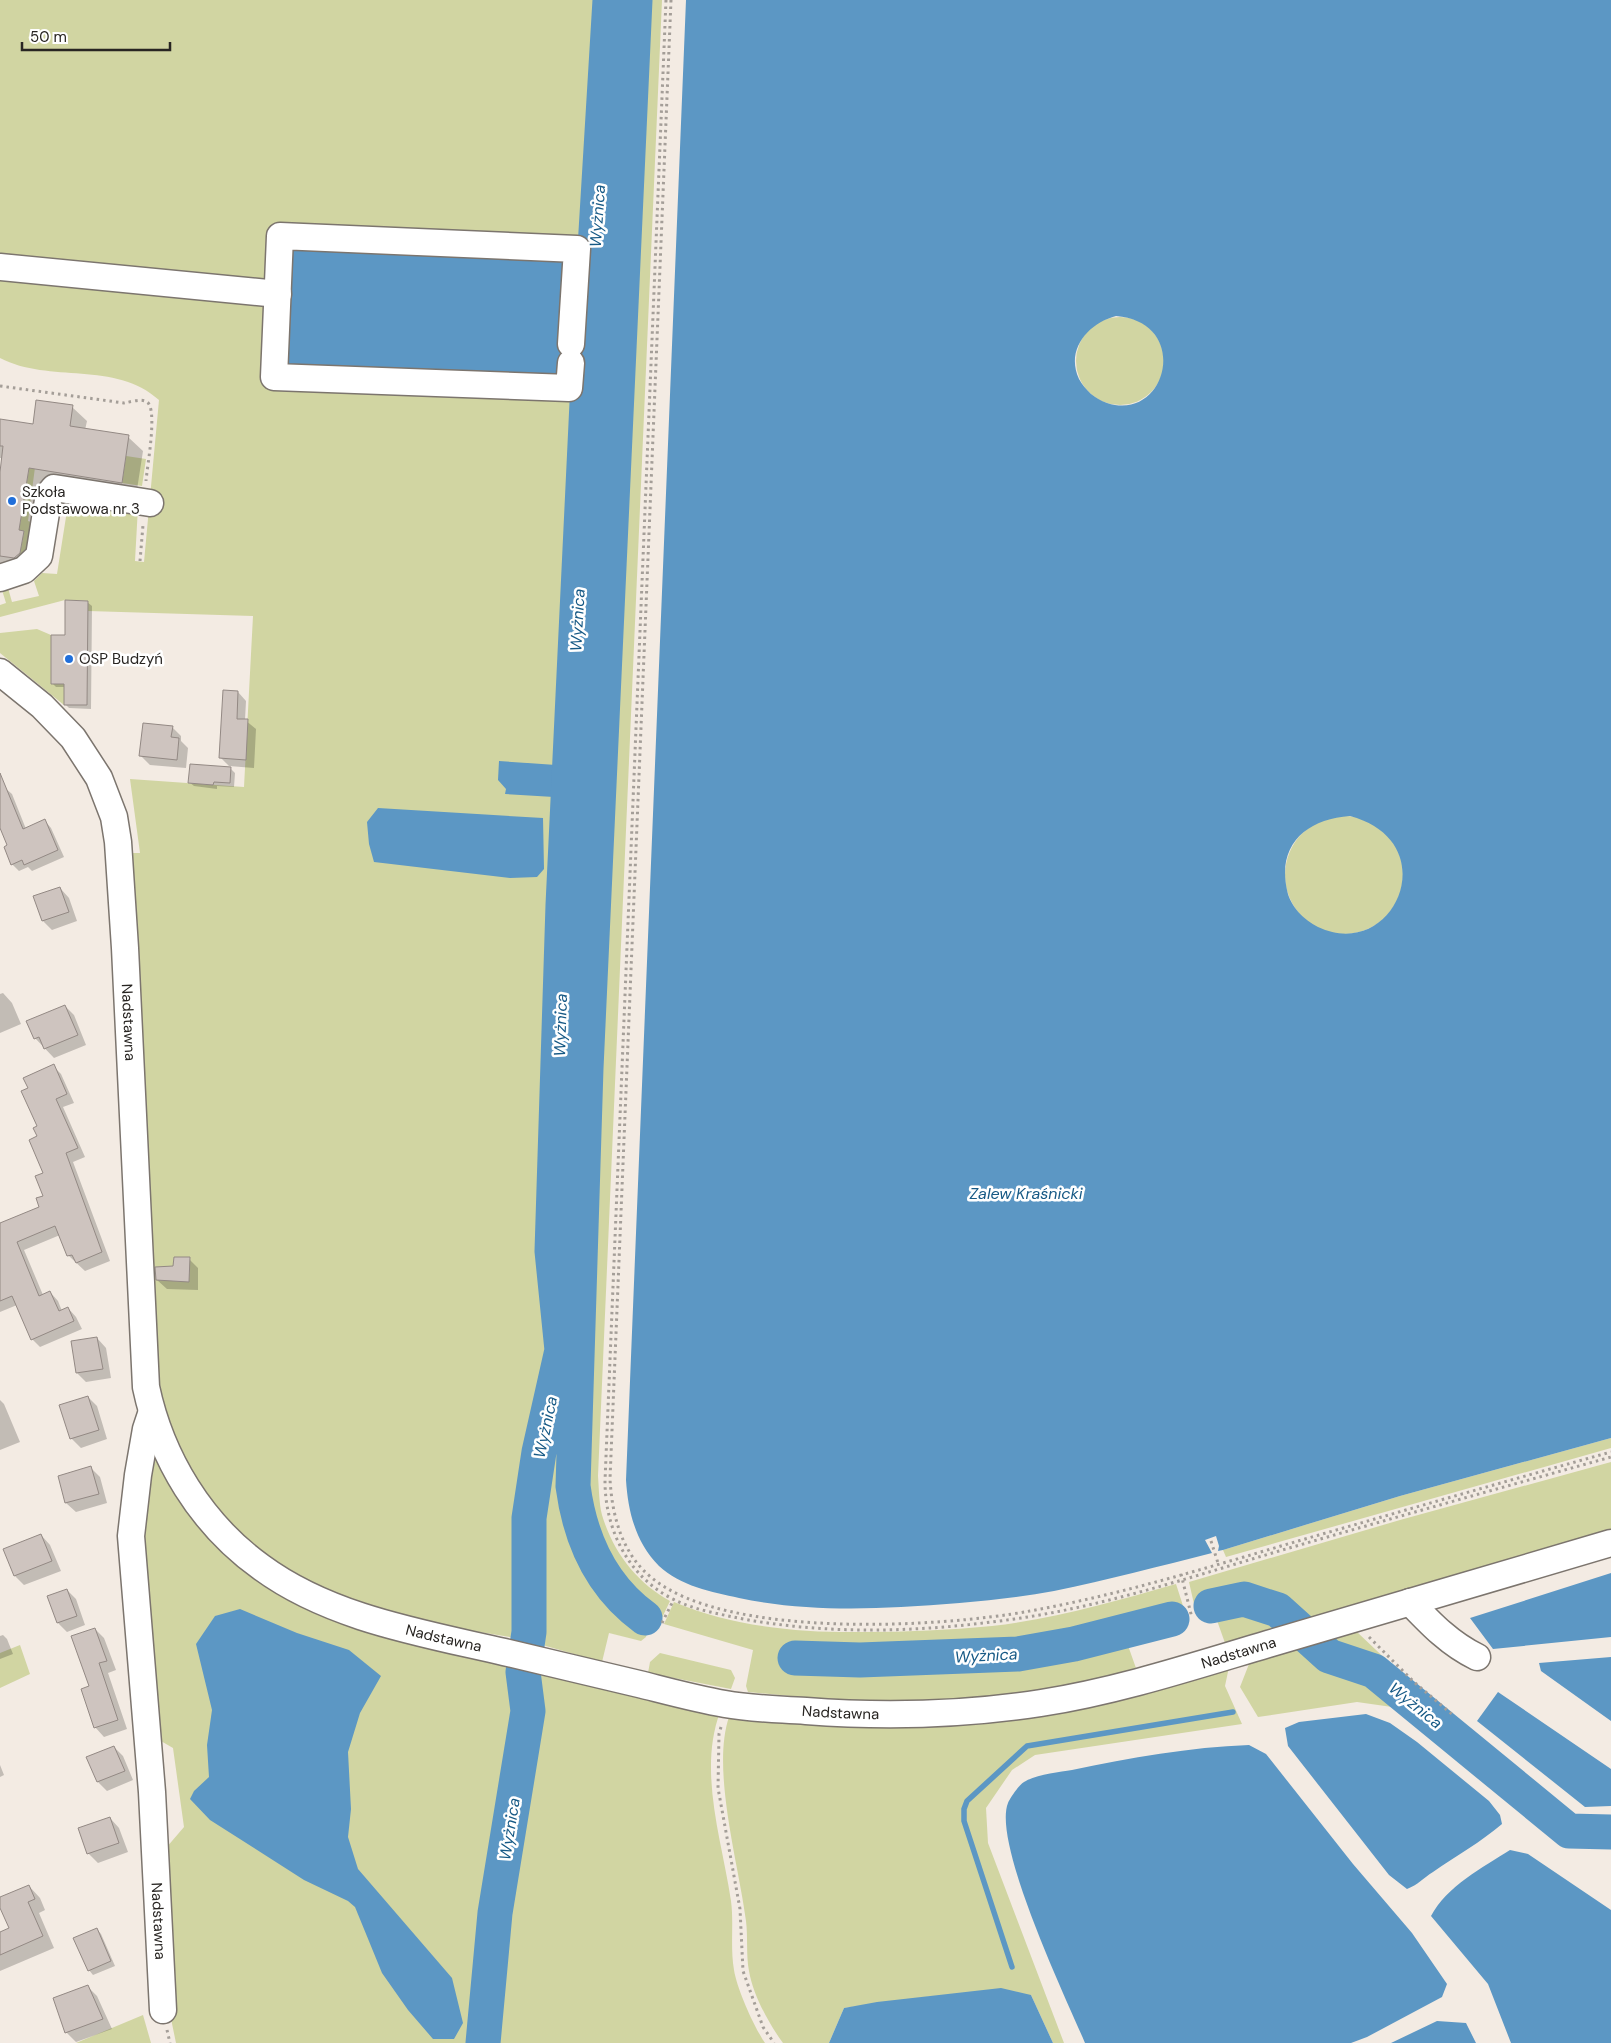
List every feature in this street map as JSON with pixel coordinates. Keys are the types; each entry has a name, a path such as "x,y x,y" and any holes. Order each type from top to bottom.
{"street":[{"path":"280,236 577,249 569,388 274,377 278,294 280,236"},
{"path":"0,267 278,294"},
{"path":"0,578 24,570 39,556 49,494 54,488 147,502"},
{"name":"Nadstawna","path":"0,672 42,706 73,738 99,778 114,817 118,842 125,948 146,1387 151,1414 176,1469 206,1516 231,1543 264,1570 307,1594 366,1617 469,1644 535,1660 634,1676 734,1700 851,1714 916,1716 979,1711 1086,1695 1279,1641 1611,1543"},
{"name":"Nadstawna","path":"151,1414 146,1429 138,1475 131,1536 152,1792 163,2010"},
{"path":"1410,1602 1439,1632 1460,1649 1477,1657"}],"path":[{"path":"666,0 605,1496 612,1528 633,1567 648,1583 673,1599 714,1613 799,1628 914,1629 1022,1618 1182,1580 1611,1457"},
{"path":"671,0 610,1479 614,1516 628,1548 650,1577 676,1594 701,1604 765,1617 805,1622 878,1625 940,1621 1027,1612 1182,1574 1611,1452"},
{"path":"0,386 124,403 143,400 149,403 152,409 152,420 147,502 140,562"},
{"path":"1211,1541 1218,1563"},
{"path":"1182,1574 1192,1618"},
{"path":"662,1623 676,1594"},
{"path":"1347,1621 1368,1637 1414,1682 1454,1716"},
{"path":"734,1700 719,1734 718,1788 740,1909 742,1971 763,2027 774,2043"}],"green space":[{"path":"0,0 606,0 589,356 570,591 555,910 544,1257 554,1346 529,1458 521,1522 522,1639 431,1624 362,1606 314,1587 238,1536 185,1465 160,1413 131,853 140,853 130,779 244,787 253,616 88,611 88,601 65,600 0,617 0,605 6,603 2,590 8,588 12,602 39,596 34,581 42,573 57,574 69,498 138,507 135,561 144,562 159,400 142,388 123,380 103,376 40,370 19,366 0,358"},
{"path":"645,0 662,0 598,1476 602,1515 613,1542 637,1576 658,1594 670,1601 660,1622 650,1620 646,1637 641,1641 609,1633 602,1662 532,1642 534,1519 546,1446 566,1349 557,1247 570,850 591,855 569,1484 576,1524 590,1559 611,1591 641,1618 645,1618 647,1615 618,1587 598,1558 585,1526 578,1486"},
{"path":"1120,317 1137,320 1145,324 1157,336 1161,344 1164,361 1161,378 1157,386 1145,398 1137,402 1120,405 1103,402 1095,398 1083,386 1079,378 1076,361 1079,344 1083,336 1095,324 1103,320"},
{"path":"32,451 37,452 28,521 34,523 30,549 19,558 24,532 19,530"},
{"path":"126,456 146,459 142,486 122,483"},
{"path":"37,629 51,635 51,683 64,684 64,705 0,653 0,633"},
{"path":"1344,816 1355,817 1377,826 1393,842 1402,864 1402,886 1393,908 1377,924 1355,933 1344,934 1333,933 1311,924 1295,908 1286,886 1285,875 1286,864 1295,842 1311,826 1333,817"},
{"path":"1611,1438 1611,1448 1226,1557 1223,1550 1400,1496"},
{"path":"158,1455 199,1522 382,1631 437,1651 519,1669 524,1708 480,2043 176,2043 169,2009 160,1855 184,1827 173,1748 154,1737 140,1540 150,1462"},
{"path":"1611,1462 1611,1534 1299,1622 1280,1603 1245,1592 1194,1604 1189,1582 1400,1520"},
{"path":"1176,1584 1185,1612 1093,1637 1016,1650 859,1658 795,1655 796,1660 863,1663 1018,1658 1125,1637 1137,1671 1083,1685 947,1704 863,1703 748,1692 746,1686 753,1650 664,1624 674,1602 697,1611 743,1623 792,1630 880,1632 992,1626 1062,1614"},
{"path":"1245,1605 1272,1613 1285,1624 1225,1643 1214,1612"},
{"path":"1357,1632 1413,1685 1426,1704 1423,1721 1417,1724 1392,1707 1357,1702 1258,1717 1240,1687 1249,1664"},
{"path":"20,1645 30,1674 0,1688 0,1653"},
{"path":"660,1653 731,1670 735,1678 731,1689 648,1673 650,1662"},
{"path":"1229,1667 1225,1686 1242,1724 1035,1755 1012,1770 986,1808 988,1843 1064,2043 1053,2043 1031,1995 934,1996 844,2008 829,2043 783,2043 762,2009 749,1971 743,1898 728,1818 725,1790 724,1739 729,1717 856,1726"},
{"path":"531,1671 720,1712 711,1758 711,1782 731,1901 734,1970 746,2008 765,2043 490,2043 505,1908 535,1713"},
{"path":"143,2015 151,2043 76,2043"}],"water":[{"name":"Zalew Kraśnicki","path":"686,0 1611,0 1611,1438 1400,1496 1223,1550 1218,1551 1219,1546 1216,1536 1205,1540 1212,1553 1094,1582 1054,1591 997,1599 880,1608 819,1608 759,1602 707,1591 677,1579 659,1566 644,1547 631,1515 626,1480","holes":["1116,316 1140,322 1155,335 1162,351 1163,369 1156,386 1144,399 1128,405 1107,403 1094,397 1081,383 1075,368 1077,348 1082,339 1097,325 1106,319","1350,816 1380,830 1397,849 1403,872 1399,895 1387,915 1369,928 1345,934 1318,927 1308,921 1291,902 1285,874 1291,847 1299,837 1321,822"]},
{"path":"285,241 572,254 560,361 566,383 280,372"},
{"path":"499,761 556,765 554,797 505,794 506,789 498,780"},
{"path":"378,808 543,818 544,869 537,877 510,878 374,862 369,844 367,822"},
{"path":"1611,1573 1611,1637 1493,1649 1470,1618"},
{"path":"240,1609 297,1633 349,1650 381,1676 360,1713 348,1752 351,1809 348,1837 358,1869 452,1978 463,2023 454,2039 433,2039 408,2010 382,1973 355,1907 348,1901 304,1880 210,1820 190,1799 194,1791 209,1777 207,1745 212,1710 196,1644 215,1616"},
{"path":"1611,1657 1611,1721 1541,1671 1539,1663"},
{"path":"1498,1692 1611,1769 1611,1806 1585,1807 1477,1721"},
{"path":"1366,1714 1390,1723 1417,1742 1489,1801 1500,1815 1502,1824 1494,1831 1407,1889 1389,1875 1288,1746 1285,1728 1299,1722"},
{"path":"1249,1745 1266,1754 1353,1864 1412,1933 1447,1984 1442,1997 1367,2037 1351,2043 1085,2043 1048,1958 1020,1885 1006,1823 1009,1801 1022,1784 1041,1776 1160,1754"},
{"path":"1510,1850 1528,1854 1611,1910 1611,2043 1511,2043 1488,1984 1431,1916 1455,1887"},
{"path":"1001,1988 1031,1995 1053,2043 829,2043 844,2008 877,2002"},
{"path":"1437,2021 1466,2023 1476,2043 1391,2043"}],"building":[{"path":"36,400 73,405 70,426 129,435 122,483 29,468 19,530 24,531 20,553 14,558 0,556 0,472 3,446 0,446 0,419 33,424"},
{"name":"OSP Budzyń","path":"65,600 88,601 87,705 64,705 64,684 51,684 51,635 65,635"},
{"path":"223,690 238,691 237,719 248,719 246,760 219,758"},
{"path":"143,723 173,726 171,737 179,738 177,760 139,756"},
{"path":"190,764 231,767 230,783 214,782 213,785 188,783"},
{"path":"0,773 23,829 45,819 58,850 24,865 22,860 11,865 4,847 7,845 0,828"},
{"path":"60,887 69,912 42,921 33,896"},
{"path":"65,1005 78,1035 44,1049 39,1037 34,1039 26,1021"},
{"path":"54,1064 67,1094 56,1099 78,1148 66,1153 102,1252 76,1263 72,1255 67,1256 55,1226 17,1242 39,1296 50,1291 59,1311 68,1307 74,1321 31,1340 12,1296 0,1301 0,1223 39,1207 36,1198 43,1196 35,1176 43,1173 29,1140 37,1136 33,1128 37,1126 21,1091 28,1088 23,1078"},
{"path":"174,1257 190,1257 189,1282 156,1280 155,1267 173,1266"},
{"path":"97,1337 103,1369 76,1373 71,1341"},
{"path":"88,1396 99,1430 70,1439 59,1405"},
{"path":"91,1466 99,1494 65,1503 58,1476"},
{"path":"41,1534 52,1561 14,1576 3,1549"},
{"path":"67,1589 77,1616 57,1623 47,1596"},
{"path":"95,1628 107,1661 99,1663 118,1720 94,1728 81,1689 89,1686 71,1636"},
{"path":"114,1746 125,1771 97,1782 86,1757"},
{"path":"110,1817 119,1843 87,1854 78,1828"},
{"path":"29,1885 35,1899 28,1902 43,1936 0,1955 0,1932 9,1928 0,1908 0,1897"},
{"path":"97,1928 111,1961 88,1971 73,1938"},
{"path":"88,1985 103,2019 65,2033 53,1998"}],"waterway":[{"name":"Wyżnica","path":"483,2043 495,1913 528,1711 523,1672 529,1632 529,1518 539,1452 562,1350 552,1251 563,905 592,298 610,0"},
{"name":"Wyżnica","path":"635,0 586,1068 573,1486 581,1524 595,1560 616,1591 645,1618"},
{"path":"560,354 589,356"},
{"name":"Wyżnica","path":"1211,1606 1244,1599 1278,1610 1329,1656 1374,1671 1569,1831 1611,1832"},
{"name":"Wyżnica","path":"795,1658 860,1660 1018,1654 1074,1644 1172,1619"},
{"path":"1012,1967 964,1821 964,1809 967,1801 1027,1746 1233,1712"}],"place":[{"name":"Szkoła Podstawowa nr 3","path":"12,501"},
{"name":"OSP Budzyń","path":"69,659"}]}
